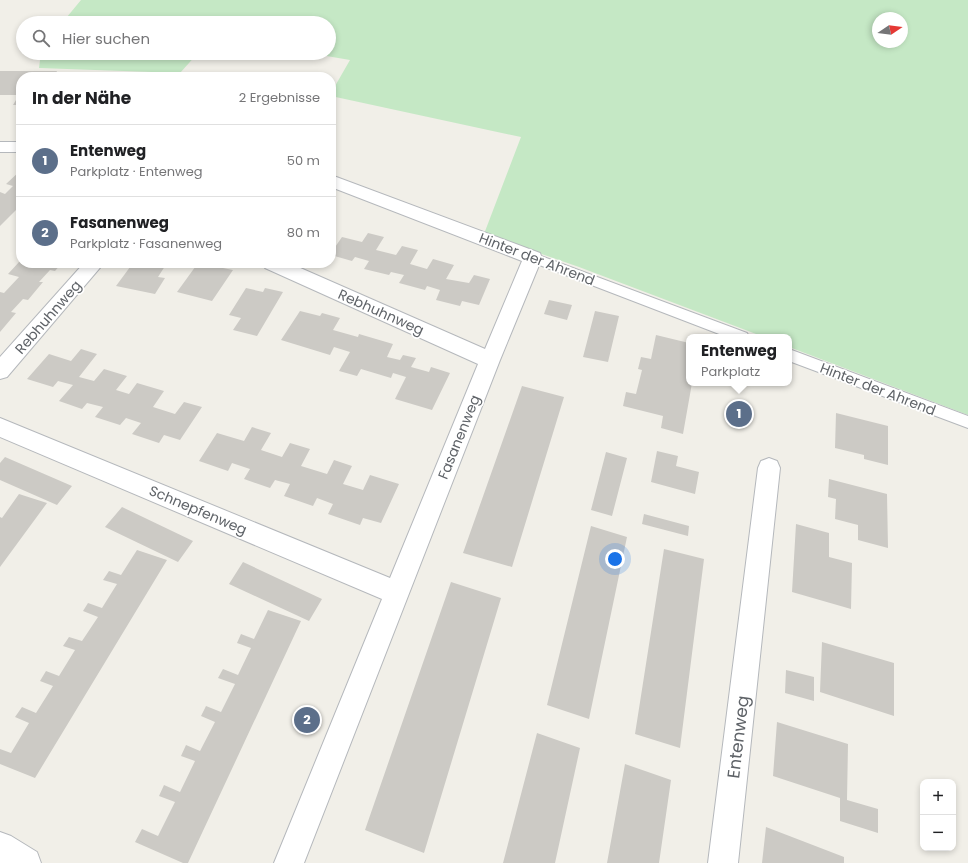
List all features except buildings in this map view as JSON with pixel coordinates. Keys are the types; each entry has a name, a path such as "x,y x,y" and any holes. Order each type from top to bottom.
{"street":[{"path":"0,148 16,147"},
{"name":"Hinter der Ahrend","path":"336,183 533,258"},
{"name":"Fasanenweg","path":"289,863 490,360 533,258"},
{"name":"Rebhuhnweg","path":"0,371 91,268"},
{"name":"Rebhuhnweg","path":"283,268 490,360"},
{"name":"Schnepfenweg","path":"0,427 397,593"},
{"name":"Entenweg","path":"723,863 768,468"},
{"path":"0,847 26,863"}],"lane":[{"name":"Hinter der Ahrend","path":"533,258 734,334"},
{"name":"Hinter der Ahrend","path":"792,356 968,422"}],"green space":[{"path":"81,0 968,0 968,415 792,348 792,334 756,334 579,267 484,234 521,137 336,97 336,84 350,60 336,58 336,16 68,16"},
{"path":"40,60 192,60 181,72 39,68"}],"place":[{"name":"Entenweg","path":"739,414"},
{"name":"Fasanenweg","path":"307,720"}]}
